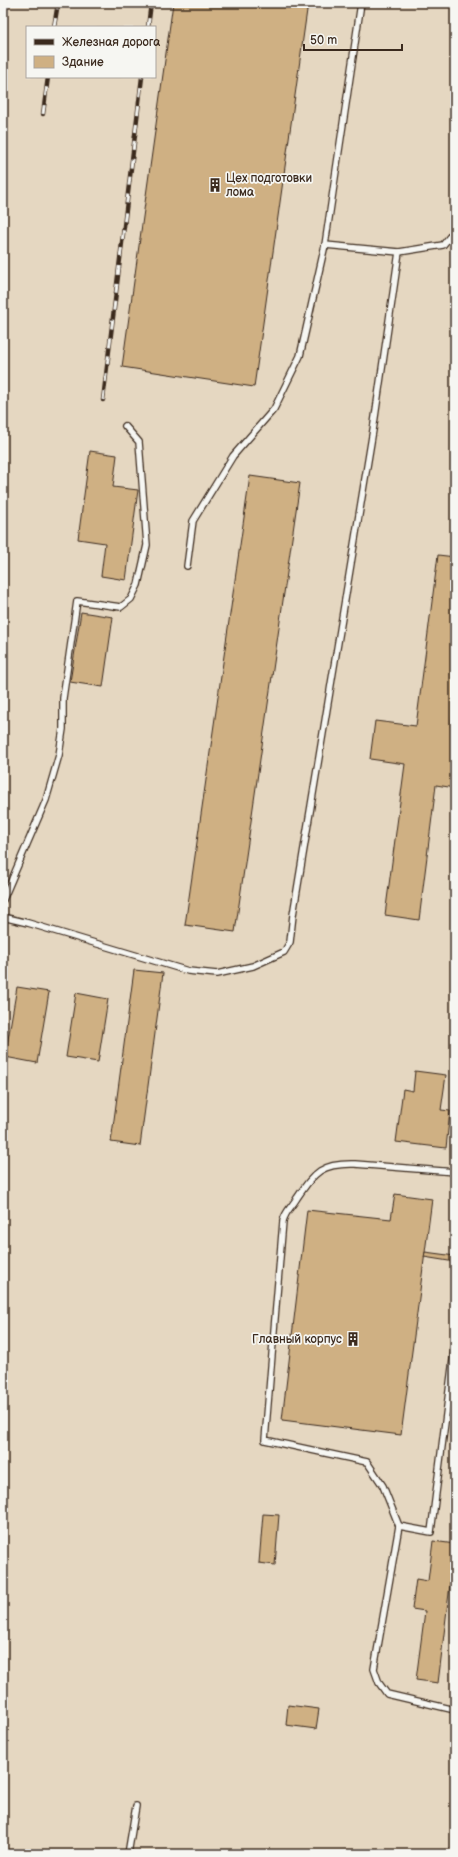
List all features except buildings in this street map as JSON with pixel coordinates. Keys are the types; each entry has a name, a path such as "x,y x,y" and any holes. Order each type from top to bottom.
{"lane":[{"path":"187,566 192,521 233,456 274,409 300,356 325,245 361,3"},
{"path":"325,245 399,252 443,246 455,230"},
{"path":"3,919 7,918 28,923 188,971 217,974 253,966 284,952 290,942 292,916 374,424 399,252"},
{"path":"3,900 46,800 59,755 63,729 63,698 77,601 121,607 131,599 138,585 148,545 139,442 126,426"},
{"path":"455,1172 355,1164 328,1166 318,1171 308,1180 296,1201 286,1211 283,1221 266,1440 367,1462 383,1486 399,1526 374,1669 379,1683 387,1694 455,1710"},
{"path":"399,1526 431,1532 455,1344"},
{"path":"128,1854 136,1806"}],"shaded area":[{"path":"3,3 455,3 455,1854 3,1854"}],"railway":[{"path":"54,26 58,3"},
{"path":"148,26 151,3"},
{"path":"43,114 48,78"},
{"path":"103,400 142,78"}],"place":[{"name":"Цех подготовки лома","path":"215,185"},
{"name":"Главный корпус","path":"353,1339"}]}
